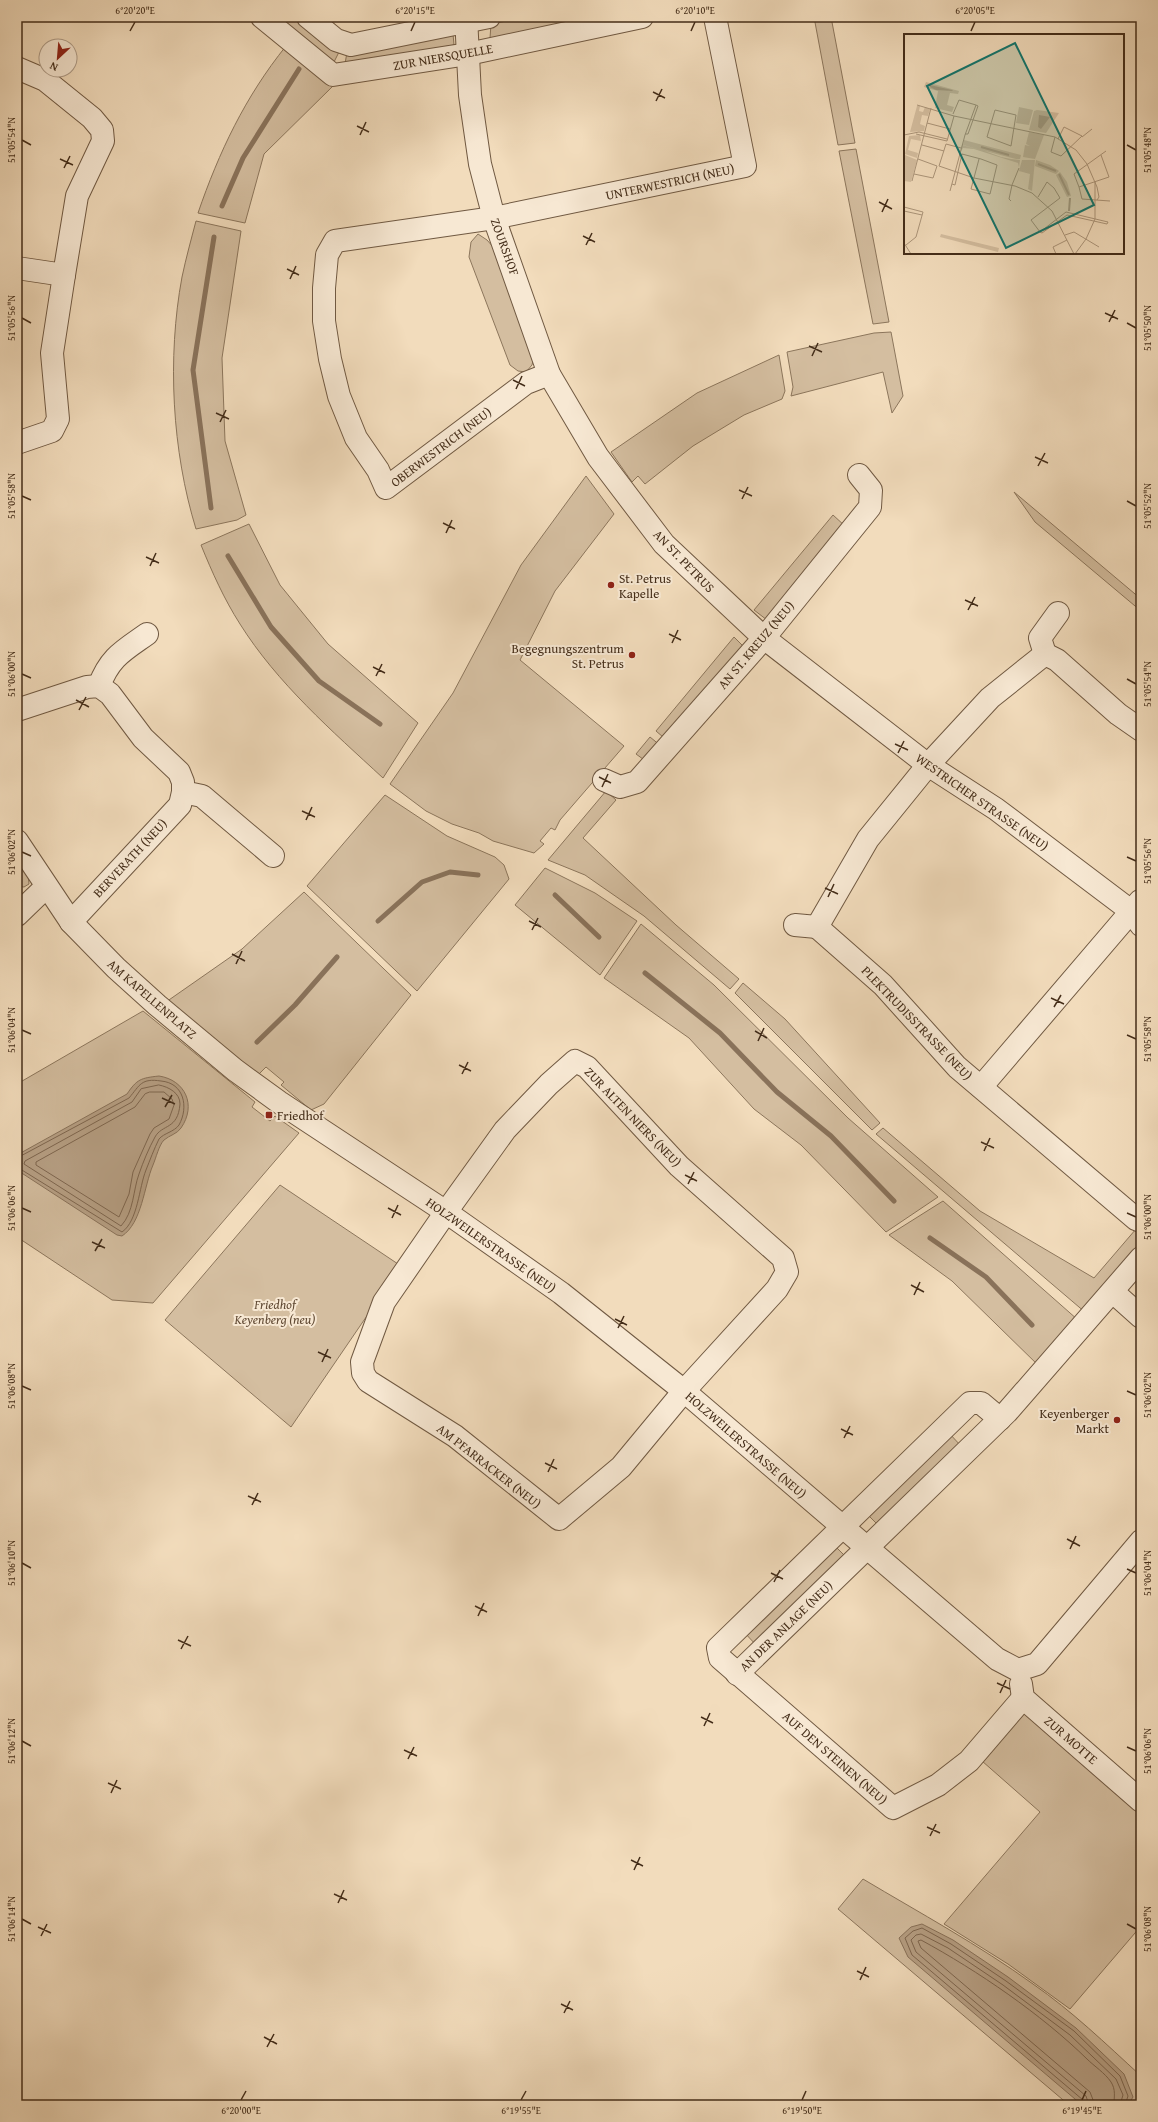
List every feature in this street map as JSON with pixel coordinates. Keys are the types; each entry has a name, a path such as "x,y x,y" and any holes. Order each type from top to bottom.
{"street":[{"name":"ZUR NIERSQUELLE","path":"262,17 333,75 468,54 642,17"},
{"path":"308,17 336,40 351,45 466,19 489,17"},
{"name":"UNTERWESTRICH (NEU)","path":"494,218 745,166 715,17"},
{"name":"ZOURSHOF","path":"466,19 470,95 480,164 494,218 549,374 598,457"},
{"path":"17,68 45,80 92,118 102,130 103,141 76,196 52,352 58,419 52,431 17,444"},
{"name":"OBERWESTRICH (NEU)","path":"494,218 335,241 327,255 324,288 324,321 339,396 356,438 378,470 386,488 526,383 549,374"},
{"path":"17,268 64,275"},
{"name":"AN ST. PETRUS","path":"598,457 664,544 764,638"},
{"name":"AN ST. KREUZ (NEU)","path":"604,780 620,787 637,782 764,638 870,507 871,490 859,475"},
{"path":"1058,613 1040,638 1045,654 1057,660 1118,714 1141,730"},
{"path":"99,686 105,669 147,634"},
{"name":"WESTRICHER STRASSE (NEU)","path":"764,638 928,765 996,809 1138,912"},
{"path":"794,925 817,927 868,839 928,765 990,698 1045,654"},
{"path":"17,710 87,687 99,686 110,694 142,738 179,772 183,782 183,792 202,796 273,856"},
{"name":"BERVERATH (NEU)","path":"71,922 180,805 183,792"},
{"name":"AM KAPELLENPLATZ","path":"17,841 46,887 71,922 116,968 157,1005 235,1070 316,1128"},
{"path":"17,915 46,887"},
{"name":"PLEKTRUDISSTRASSE (NEU)","path":"981,1087 1138,912"},
{"name":"PLEKTRUDISSTRASSE (NEU)","path":"817,927 883,984 957,1067 1139,1218"},
{"name":"ZUR ALTEN NIERS (NEU)","path":"446,1212 505,1130 549,1084 575,1061 587,1066 679,1166 783,1258 787,1272 777,1289 684,1391"},
{"name":"HOLZWEILERSTRASSE (NEU)","path":"316,1128 446,1212 562,1293 684,1391 996,1659 1018,1670"},
{"name":"AM PFARRACKER (NEU)","path":"446,1212 381,1307 362,1362 363,1373 368,1381 455,1436 559,1519 621,1467 684,1391"},
{"path":"1003,1416 1113,1292 1141,1258"},
{"path":"1113,1292 1141,1317"},
{"name":"AN DER ANLAGE (NEU)","path":"970,1403 981,1403 1003,1416 737,1674 720,1658 718,1648 842,1527 970,1403"},
{"path":"1023,1698 1018,1670 1037,1664 1138,1552"},
{"name":"AUF DEN STEINEN (NEU)","path":"737,1674 893,1808 938,1784 969,1761 1023,1698"},
{"name":"ZUR MOTTE","path":"1023,1698 1141,1801"}],"green space":[{"path":"273,17 297,17 339,52 332,66"},
{"path":"527,17 620,17 494,43 490,38 491,24"},
{"path":"814,17 831,17 855,143 838,145"},
{"path":"453,34 454,45 345,64 347,52"},
{"path":"286,46 333,86 264,154 245,223 198,213 215,168 234,126 271,65"},
{"path":"856,149 889,322 873,324 839,151"},
{"path":"196,221 241,231 222,358 225,441 246,515 237,520 196,529 188,499 177,436 174,404 174,340 182,277"},
{"path":"478,234 487,240 494,248 534,356 532,365 526,372 518,371 510,365 469,257 471,242"},
{"path":"891,332 903,396 892,413 883,372 791,396 793,387 787,352 874,333"},
{"path":"779,355 785,391 782,399 744,415 693,446 645,484 638,476 632,482 611,452 697,393"},
{"path":"586,476 614,514 555,591 520,660 624,746 560,820 555,830 551,828 540,841 544,844 534,853 493,841 479,833 452,824 426,811 390,784 453,693 521,565"},
{"path":"1014,492 1141,599 1141,611 1035,522"},
{"path":"833,515 845,526 767,620 754,610"},
{"path":"249,524 280,585 328,644 418,723 383,778 306,706 255,646 234,615 201,545"},
{"path":"734,637 745,648 663,737 656,731"},
{"path":"650,737 661,746 647,762 636,754"},
{"path":"606,791 616,800 583,838 676,925 739,979 730,989 644,916 585,875 548,860"},
{"path":"385,795 447,836 495,857 504,865 509,879 417,991 307,886"},
{"path":"17,856 28,873 29,884 24,887 17,886"},
{"path":"545,868 595,893 637,921 600,975 515,905"},
{"path":"304,892 411,995 324,1104 311,1110 281,1085 284,1082 266,1067 257,1076 166,1002 242,949"},
{"path":"641,924 714,985 848,1118 938,1197 886,1232 801,1145 754,1109 689,1038 604,978"},
{"path":"743,983 785,1019 880,1123 872,1130 735,993"},
{"path":"143,1011 255,1102 252,1107 270,1121 275,1116 299,1133 153,1303 112,1300 17,1237 17,1084"},
{"path":"883,1128 980,1211 1094,1278 1136,1229 1141,1233 1141,1248 1086,1313 876,1134"},
{"name":"Friedhof Keyenberg (neu)","path":"280,1185 401,1266 291,1427 165,1320"},
{"path":"943,1201 1078,1320 1040,1367 952,1281 889,1235"},
{"path":"948,1432 962,1447 879,1526 865,1512"},
{"path":"834,1545 848,1559 757,1646 743,1631"},
{"path":"1032,1713 1141,1807 1141,1926 1070,2009 1008,1964 944,1924 1040,1812 982,1761 1021,1715"},
{"path":"863,1879 992,1956 1061,2005 1141,2076 1141,2105 1069,2105 838,1909"}],"water":[{"path":"159,1076 168,1078 182,1088 188,1102 188,1111 186,1119 178,1132 164,1140 161,1145 150,1174 142,1204 129,1230 122,1236 117,1235 17,1170 17,1155 127,1094 140,1080"},
{"path":"922,1924 953,1940 1008,1977 1076,2028 1124,2074 1133,2097 1128,2105 1082,2105 908,1957 899,1938 911,1927"}],"waterway":[{"path":"222,206 243,158 299,69"},
{"path":"211,508 193,370 214,237"},
{"path":"228,556 271,627 319,681 380,724"},
{"path":"378,921 422,882 450,872 478,875"},
{"path":"555,895 599,937"},
{"path":"257,1042 295,1005 337,957"},
{"path":"645,973 720,1033 777,1092 831,1136 894,1201"},
{"path":"930,1238 986,1277 1032,1325"}],"place":[{"name":"St. Petrus Kapelle","path":"611,585"},
{"name":"Begegnungszentrum St. Petrus","path":"632,655"},
{"name":"Friedhof","path":"269,1115"},
{"name":"Keyenberger Markt","path":"1117,1420"}]}
